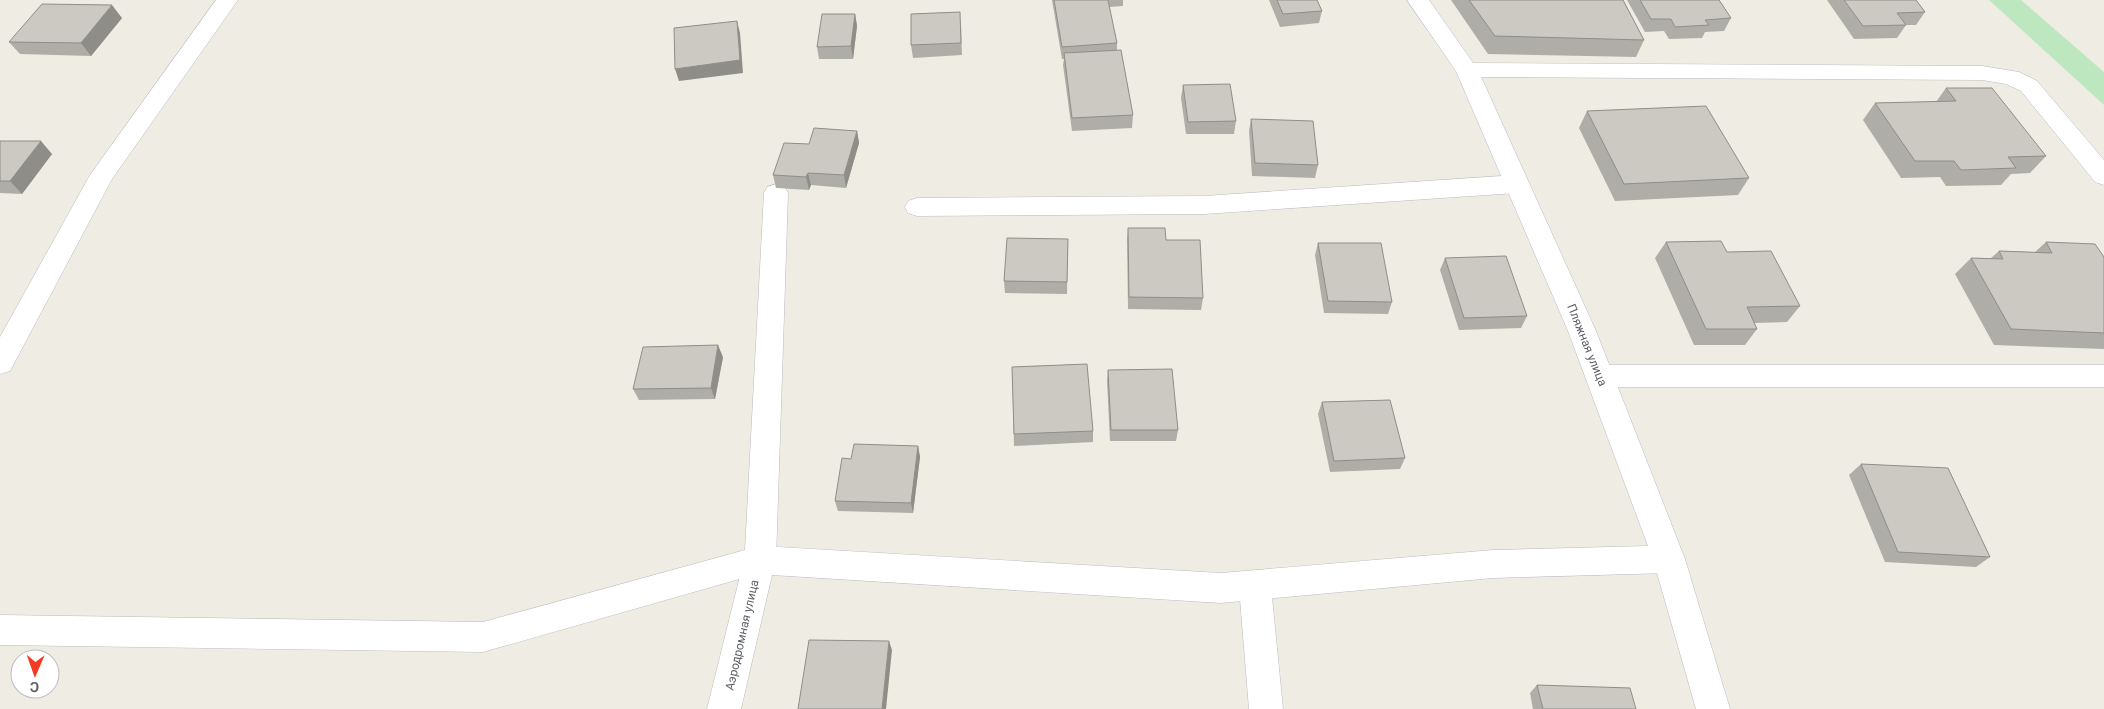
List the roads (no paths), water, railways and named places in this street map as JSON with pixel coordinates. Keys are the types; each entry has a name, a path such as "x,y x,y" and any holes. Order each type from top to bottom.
{"street":[{"path":"0,364 102,175 227,0"},
{"name":"Пляжная улица","path":"1418,0 1467,70 1582,331 1668,559 1714,709"},
{"path":"1467,70 1992,74 2011,77 2029,86 2104,176"},
{"path":"917,207 1204,205 1517,184"},
{"name":"Аэродромная улица","path":"724,709 760,560 776,193"},
{"path":"1599,376 2104,376"},
{"path":"0,630 483,637 760,560 1221,588 1255,587 1493,564 1668,559"},
{"path":"1255,587 1266,709"}]}
